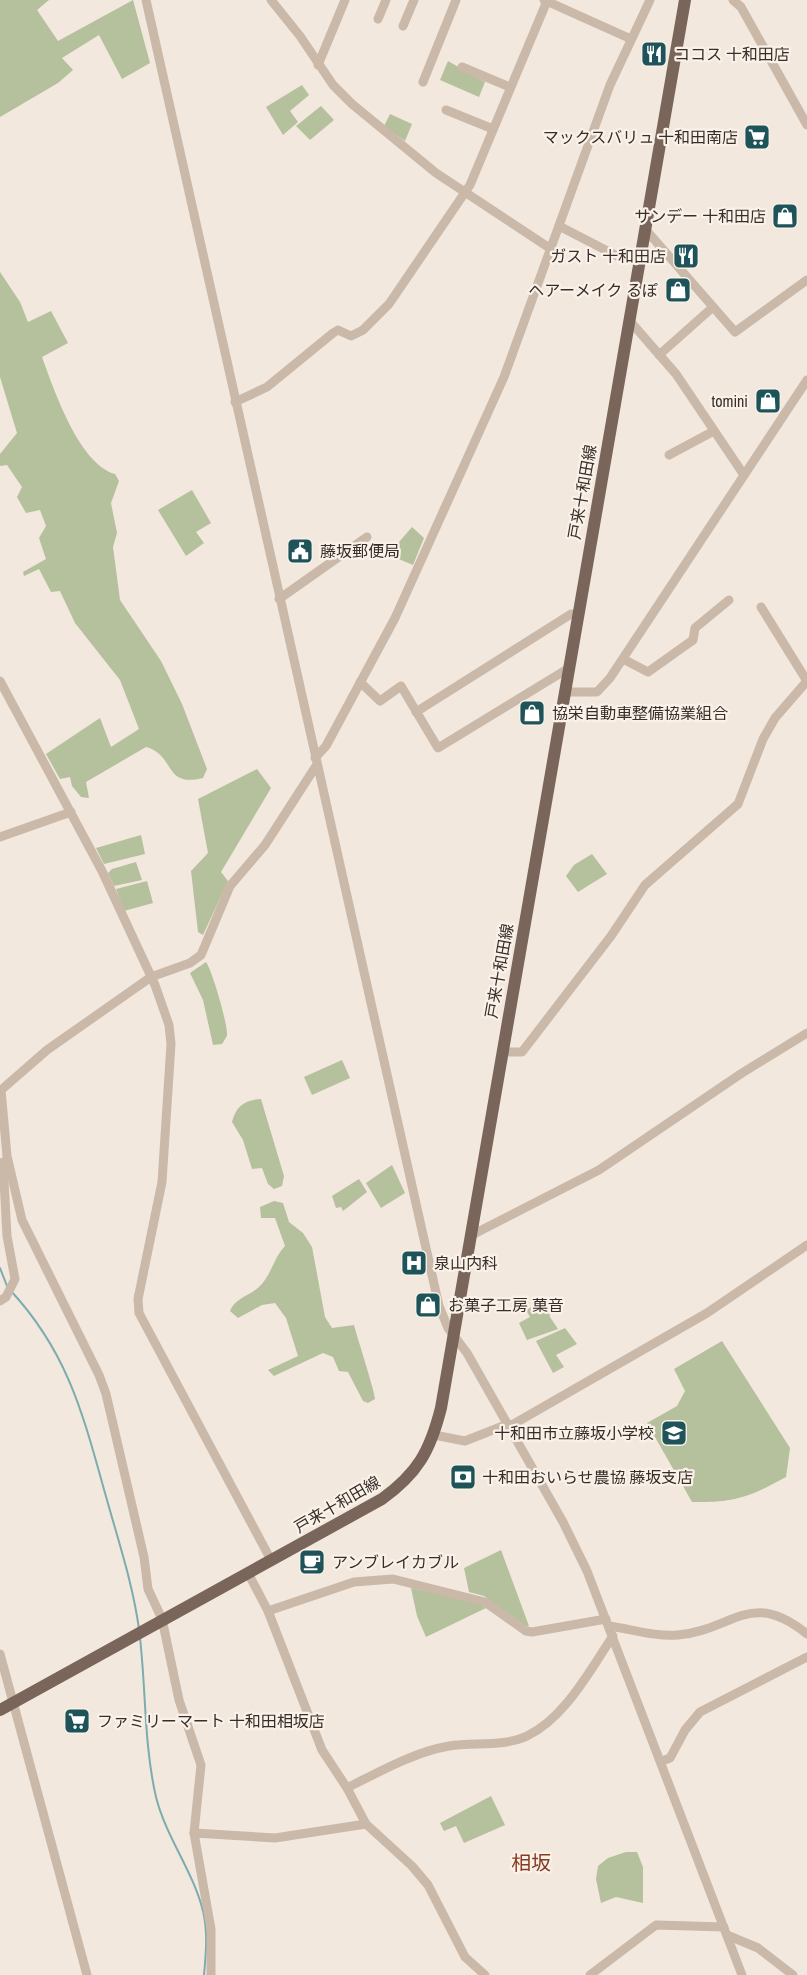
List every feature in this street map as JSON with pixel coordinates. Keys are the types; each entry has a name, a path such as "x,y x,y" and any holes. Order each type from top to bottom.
{"main road":[{"name":"戸来十和田線","path":"0,1710 146,1627 347,1519 397,1488 418,1467 434,1436 685,0"}],"street":[{"path":"146,0 315,762 439,1306 453,1337 466,1353 509,1425 575,1543 662,1761 742,1975"},
{"path":"271,0 333,85 352,104 465,193 551,249"},
{"path":"318,64 345,0"},
{"path":"378,19 386,0"},
{"path":"403,26 414,0"},
{"path":"423,82 456,0"},
{"path":"211,1975 211,1929 194,1833 201,1765 179,1700 162,1619 148,1589 144,1557 106,1394 95,1366 22,1220 6,1151 1,1090 47,1050 151,977 190,963 201,955 230,886 265,845 326,746 395,618 490,409 610,85 650,0"},
{"path":"734,0 741,7 807,125"},
{"path":"235,402 267,387 338,330 351,336 363,330 388,304 465,193 546,1 631,39"},
{"path":"462,67 510,87"},
{"path":"446,110 493,129"},
{"path":"559,226 621,258 639,261"},
{"path":"646,230 735,332 807,279"},
{"path":"659,354 714,307"},
{"path":"629,320 676,374 712,432 744,475"},
{"path":"565,692 597,692 623,659 807,380"},
{"path":"669,455 712,432"},
{"path":"279,598 367,537"},
{"path":"623,659 648,672 693,640 695,628 729,600"},
{"path":"502,1052 522,1052 611,936 645,885 738,804 771,725 807,681 761,607"},
{"path":"416,712 571,614 577,615"},
{"path":"360,682 381,701 401,686 438,748 569,668"},
{"path":"0,681 72,812 167,1015 171,1044 162,1182 138,1299 139,1313 271,1560"},
{"path":"0,837 72,812"},
{"path":"470,1236 599,1170 742,1072 807,1033"},
{"path":"0,1301 11,1289 15,1271 7,1236 3,1158 6,1151"},
{"path":"434,1436 465,1441 509,1425 707,1313 807,1245"},
{"path":"248,1572 268,1611 322,1750 347,1788 366,1824 412,1866 428,1885 465,1957 485,1975"},
{"path":"268,1611 354,1582 393,1579 485,1602 526,1631 532,1632 608,1623 676,1635 758,1612 775,1614 807,1634"},
{"path":"347,1788 433,1750 449,1746 508,1741 530,1735 570,1701 613,1636"},
{"path":"0,1654 15,1702 87,1975"},
{"path":"662,1761 670,1758 685,1730 700,1712 807,1657"},
{"path":"194,1833 275,1838 366,1824"},
{"path":"590,1975 656,1925 725,1931 758,1948 793,1975"}],"green space":[{"path":"0,0 49,0 37,10 58,41 133,0 150,63 122,79 99,35 62,58 73,70 58,83 0,117"},
{"path":"448,61 485,82 479,97 440,80"},
{"path":"302,85 309,95 290,111 298,122 283,135 266,107"},
{"path":"321,106 334,120 310,140 296,126"},
{"path":"390,114 412,124 405,141 384,126"},
{"path":"0,272 20,302 28,322 51,311 68,343 42,357 53,388 79,441 90,456 102,467 115,474 119,481 111,503 117,533 113,547 120,600 161,661 182,704 207,769 203,778 190,780 175,775 162,757 146,747 86,782 89,798 81,797 72,786 70,777 60,779 46,754 100,718 111,747 139,729 120,680 75,623 60,591 51,592 39,569 24,576 23,572 46,559 39,538 46,526 40,510 26,513 17,497 22,487 7,465 0,466 0,454 17,433 0,377"},
{"path":"192,490 211,523 196,532 204,543 186,556 158,510"},
{"path":"412,527 424,538 413,565 394,557 399,542"},
{"path":"257,769 271,788 221,872 228,881 203,935 198,932 191,871 208,853 198,799"},
{"path":"141,835 145,854 104,864 96,848"},
{"path":"592,854 607,874 578,892 566,876 574,865"},
{"path":"136,862 142,880 114,886 108,873 112,869"},
{"path":"147,881 153,903 124,911 116,889"},
{"path":"206,962 216,986 225,1020 227,1035 222,1044 213,1045 203,1000 190,973"},
{"path":"342,1060 350,1078 312,1095 304,1077"},
{"path":"261,1099 284,1176 282,1186 274,1189 268,1184 262,1168 252,1169 243,1140 232,1122 242,1105"},
{"path":"392,1165 405,1193 381,1208 366,1183"},
{"path":"359,1179 367,1192 343,1211 341,1207 336,1208 332,1196"},
{"path":"274,1201 283,1203 289,1222 303,1233 312,1247 325,1317 332,1328 354,1325 375,1399 368,1403 363,1401 348,1372 339,1371 333,1357 323,1353 274,1376 268,1370 298,1356 286,1318 275,1303 262,1305 238,1318 230,1311 235,1303 263,1283 285,1246 275,1218 261,1218 260,1207"},
{"path":"546,1299 550,1317 558,1329 527,1340 519,1323 530,1317 526,1310"},
{"path":"565,1328 577,1344 556,1355 564,1367 553,1373 536,1341"},
{"path":"722,1341 790,1448 786,1477 752,1494 731,1500 692,1502 647,1423 677,1406 685,1391 674,1369"},
{"path":"501,1550 529,1626 525,1627 484,1596 469,1592 464,1568"},
{"path":"411,1588 478,1603 486,1608 426,1637 417,1616"},
{"path":"491,1796 505,1825 464,1843 456,1826 444,1831 440,1823"},
{"path":"626,1852 637,1852 643,1867 643,1903 616,1897 601,1903 596,1879 598,1866 608,1858"}],"waterway":[{"path":"0,1268 7,1286"},
{"path":"11,1291 48,1339 82,1415 121,1548 139,1629"},
{"path":"140,1638 152,1777 160,1812 193,1882 203,1911 206,1935 204,1975"}],"place":[{"name":"ココス 十和田店","path":"654,54"},
{"name":"マックスバリュ 十和田南店","path":"757,137"},
{"name":"サンデー 十和田店","path":"785,216"},
{"name":"ガスト 十和田店","path":"686,256"},
{"name":"ヘアーメイク るぽ","path":"678,290"},
{"name":"tomini","path":"768,401"},
{"name":"藤坂郵便局","path":"300,551"},
{"name":"協栄自動車整備協業組合","path":"532,713"},
{"name":"泉山内科","path":"414,1263"},
{"name":"お菓子工房 菓音","path":"428,1305"},
{"name":"十和田市立藤坂小学校","path":"674,1433"},
{"name":"十和田おいらせ農協 藤坂支店","path":"463,1477"},
{"name":"アンブレイカブル","path":"312,1562"},
{"name":"ファミリーマート 十和田相坂店","path":"77,1721"}],"district":[{"name":"相坂","path":"531,1863"}]}
